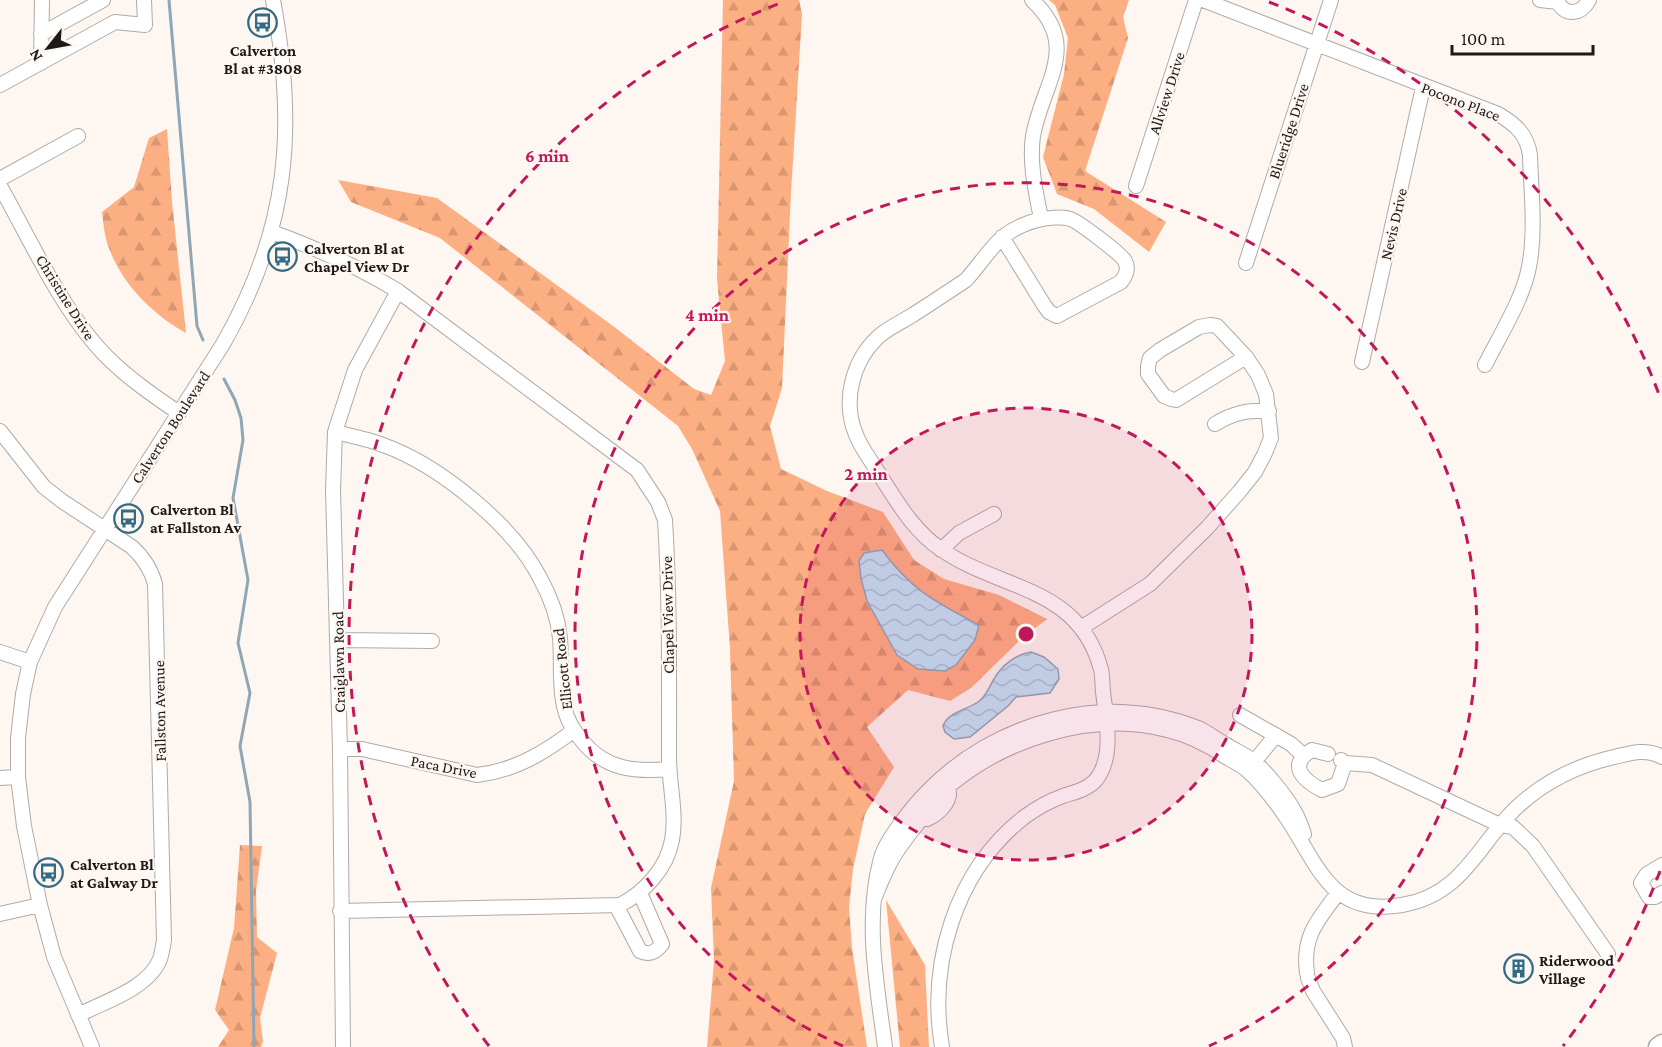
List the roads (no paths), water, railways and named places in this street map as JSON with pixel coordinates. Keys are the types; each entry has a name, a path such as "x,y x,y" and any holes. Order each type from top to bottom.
{"main road":[{"path":"1658,1047 1662,1044"}],"street":[{"path":"41,63 42,0"},
{"path":"41,34 103,0"},
{"path":"0,85 115,22 145,26 144,0"},
{"name":"Calverton Boulevard","path":"92,1047 54,957 40,905 24,826 18,777 20,716 30,662 55,607 234,325 272,232 281,186 285,136 282,59 273,0"},
{"path":"1032,0 1042,9 1054,27 1057,41 1056,61 1033,135 1031,154 1041,219"},
{"name":"Allview Drive","path":"1136,186 1196,0"},
{"name":"Pocono Place","path":"1203,0 1423,87 1498,114 1512,122 1520,131 1529,146 1532,229 1530,266 1513,309 1485,365"},
{"name":"Blueridge Drive","path":"1246,263 1331,0"},
{"path":"1540,0 1558,1 1563,9 1578,13 1589,0"},
{"name":"Nevis Drive","path":"1362,362 1423,87"},
{"path":"0,179 78,136"},
{"name":"Christine Drive","path":"0,186 66,303 92,340 129,376 179,413"},
{"path":"942,1047 938,1020 943,950 960,900 975,873 997,842 1027,815 1045,804 1085,789 1095,780 1101,771 1107,743 1101,667 1081,628 1060,607 1039,594 968,565 941,550 897,504 862,447 854,432 851,418 850,388 855,369 875,340 966,280 987,252 1002,237 1018,227 1041,219 1070,218 1119,254 1127,267 1126,274 1121,282 1057,316 1049,312 1002,237"},
{"name":"Chapel View Drive","path":"272,232 342,259 398,291 637,470 658,502 665,520 669,769 673,838 669,852 650,884 633,899 616,905 340,911"},
{"name":"Craiglawn Road","path":"343,1047 340,749 333,490 335,432 355,370 398,291"},
{"path":"1081,628 1150,584 1207,528 1255,472 1271,438 1266,394 1258,375 1246,357 1217,326 1199,327 1150,358 1148,374 1164,396 1176,400 1246,357"},
{"path":"1215,424 1232,414 1244,411 1269,411"},
{"name":"Fallston Avenue","path":"0,430 44,487 141,555 148,565 155,584 164,940 159,960 152,971 136,987 78,1015"},
{"name":"Ellicott Road","path":"335,432 382,444 404,453 436,473 492,515 511,536 539,575 551,604 560,638 564,706 573,731 586,746 608,764 644,771 669,769"},
{"path":"941,550 959,533 994,514"},
{"path":"338,640 432,641"},
{"path":"0,652 30,662"},
{"path":"885,1047 872,942 874,900 881,856 908,812 944,783 973,754 1004,736 1034,724 1133,713 1198,728 1251,766 1285,816 1315,868 1338,893 1367,905 1385,907 1418,901 1454,882 1467,870 1500,825 1518,806 1545,784 1577,769 1639,751 1652,752 1662,757"},
{"path":"1240,715 1291,744 1303,755"},
{"name":"Paca Drive","path":"340,749 362,748 477,775 494,773 529,760 573,731"},
{"path":"1251,766 1276,735"},
{"path":"1328,754 1312,750 1303,755 1299,767 1301,776 1322,790 1338,784 1343,762 1372,765 1500,825 1513,827 1533,846 1608,954"},
{"path":"0,778 18,777"},
{"path":"874,900 890,862 919,821 932,817 948,801 950,796 944,783"},
{"path":"908,812 919,821"},
{"path":"1662,865 1660,873 1662,880"},
{"path":"1662,865 1647,874 1641,883 1649,897 1662,893"},
{"path":"616,905 640,951 647,954 657,951 662,944 660,934 640,893"},
{"path":"1338,893 1312,931 1305,956 1313,991 1343,1038 1345,1047"},
{"path":"0,914 40,905"}],"water":[{"path":"882,550 915,586 937,602 979,625 975,640 956,665 945,671 918,669 897,655 867,601 861,578 859,561 864,553"},
{"path":"1031,652 1044,657 1058,669 1059,679 1050,693 1016,697 970,737 954,739 945,732 943,726 949,717 981,700 1005,665 1020,655"}],"waterway":[{"path":"169,0 197,326 203,340"},
{"path":"224,379 241,418 243,440 233,498 248,580 238,643 250,693 240,746 250,802 254,1047"}],"place":[{"name":"Calverton Bl at #3808","path":"263,22"},
{"name":"Calverton Bl at Chapel View Dr","path":"283,257"},
{"name":"Calverton Bl at Fallston Av","path":"129,518"},
{"name":"Calverton Bl at Galway Dr","path":"49,873"},
{"name":"Riderwood Village","path":"1518,969"}]}
